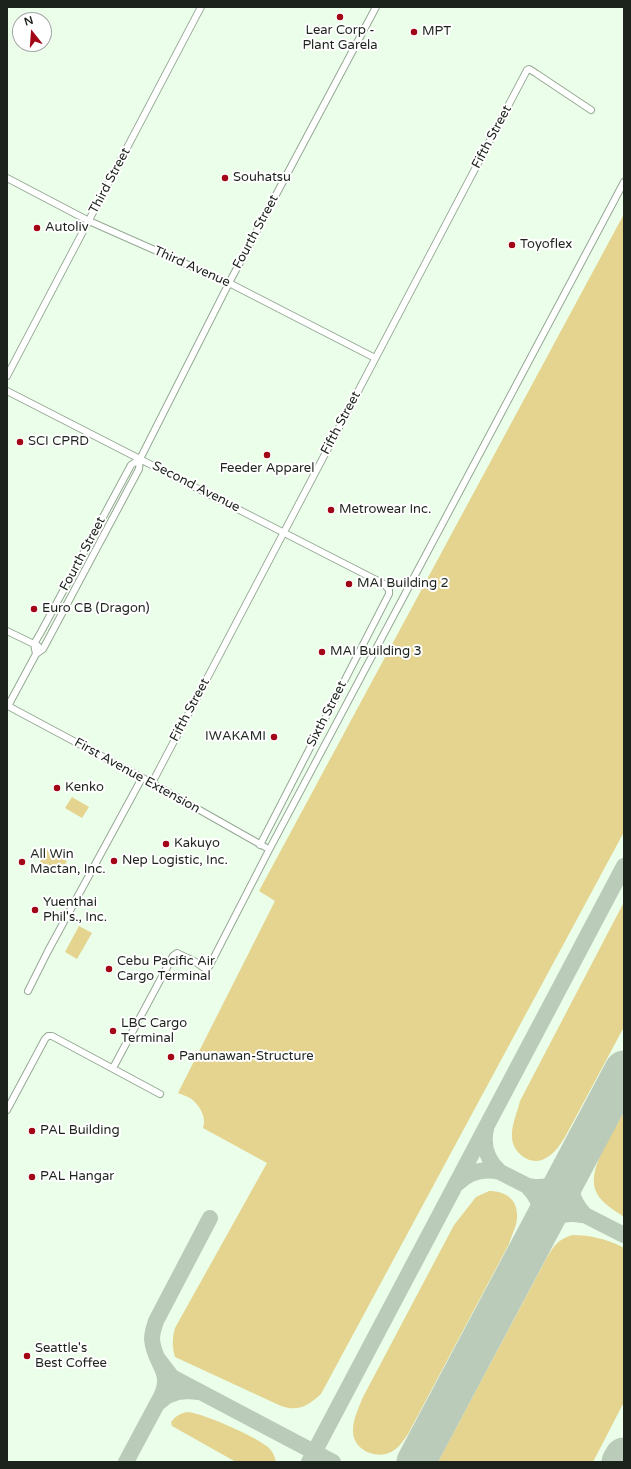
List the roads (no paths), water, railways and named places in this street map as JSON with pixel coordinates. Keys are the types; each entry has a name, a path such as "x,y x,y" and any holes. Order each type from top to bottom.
{"street":[{"name":"Third Street","path":"7,376 201,7"},
{"name":"Fourth Street","path":"8,706 36,654 43,649 139,469 140,459 229,283 376,7"},
{"name":"Fifth Street","path":"152,783 283,532 528,70 529,69 591,110"},
{"name":"Third Avenue","path":"7,178 89,222 229,283 375,358"},
{"path":"113,1068 174,956 177,954 194,961 207,970 624,182"},
{"name":"Second Avenue","path":"7,391 384,584"},
{"name":"Fourth Street","path":"34,644 131,465 140,459"},
{"path":"98,527 106,530"},
{"path":"81,558 89,562"},
{"name":"Sixth Street","path":"263,846 389,594 389,590 384,584"},
{"path":"62,593 70,597"},
{"path":"7,631 43,649"},
{"path":"40,632 49,637"},
{"path":"34,644 36,654"},
{"name":"First Avenue Extension","path":"8,706 152,783 263,846"},
{"path":"28,991 48,951 142,778"},
{"path":"7,1110 48,1036 52,1036 160,1094"}],"place":[{"name":"Lear Corp - Plant Garela","path":"340,17"},
{"name":"MPT","path":"414,32"},
{"name":"Souhatsu","path":"225,178"},
{"name":"Autoliv","path":"37,228"},
{"name":"Toyoflex","path":"512,245"},
{"name":"SCI CPRD","path":"20,442"},
{"name":"Feeder Apparel","path":"267,455"},
{"name":"Metrowear Inc.","path":"331,510"},
{"name":"MAI Building 2","path":"349,584"},
{"name":"Euro CB (Dragon)","path":"34,609"},
{"name":"MAI Building 3","path":"322,652"},
{"name":"IWAKAMI","path":"274,737"},
{"name":"Kenko","path":"57,788"},
{"name":"Kakuyo","path":"166,844"},
{"name":"Nep Logistic, Inc.","path":"114,861"},
{"name":"All Win Mactan, Inc.","path":"22,862"},
{"name":"Yuenthai Phil's., Inc.","path":"35,910"},
{"name":"Cebu Pacific Air Cargo Terminal","path":"109,969"},
{"name":"LBC Cargo Terminal","path":"113,1031"},
{"name":"Panunawan-Structure","path":"171,1057"},
{"name":"PAL Building","path":"32,1131"},
{"name":"PAL Hangar","path":"32,1177"},
{"name":"Seattle's Best Coffee","path":"27,1356"}]}
